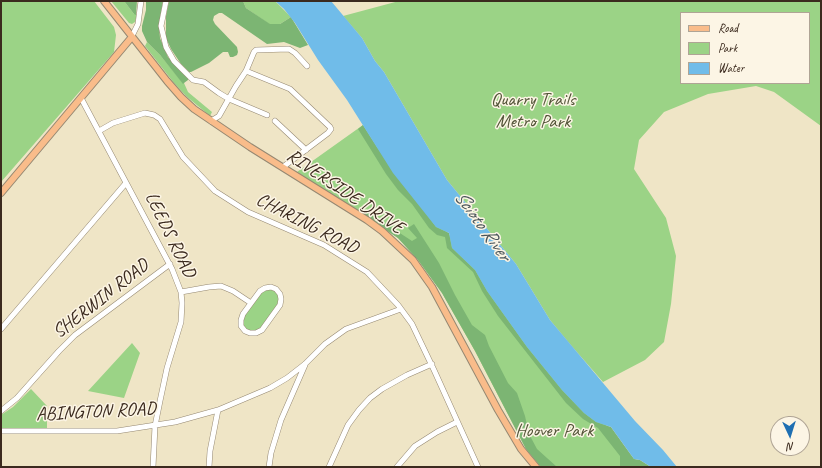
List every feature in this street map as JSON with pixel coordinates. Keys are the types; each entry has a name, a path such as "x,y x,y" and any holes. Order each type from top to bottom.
{"main road":[{"name":"RIVERSIDE DRIVE","path":"104,1 131,38 181,98 194,109 367,220 382,231 413,260 432,287 498,410 521,449 536,467"},
{"path":"1,193 131,38"}],"street":[{"path":"131,38 138,24 141,1"},
{"path":"166,1 161,26 166,47 174,61 193,80 204,82 229,99 267,115"},
{"path":"211,121 218,116 229,99 246,71 254,52 258,50 289,49 295,53 306,66"},
{"path":"246,71 290,89 329,125 331,129 330,132 283,167"},
{"name":"LEEDS ROAD","path":"81,98 170,264 181,292 181,322 166,375 155,426 153,467"},
{"name":"CHARING ROAD","path":"99,131 113,123 145,113 154,115 160,120 183,157 215,191 248,212 324,246 367,272 401,309 412,324 432,364 478,467"},
{"path":"275,121 306,150"},
{"path":"1,329 126,183"},
{"name":"SHERWIN ROAD","path":"1,411 17,398 59,351 75,336 170,264"},
{"path":"181,292 222,286 233,291 250,303"},
{"path":"270,287 276,289 280,294 280,305 262,330 256,333 245,331 241,326 242,314 250,303 260,291 265,288 270,287"},
{"name":"ABINGTON ROAD","path":"1,431 117,430 155,426 218,410 270,388 287,378 305,364 325,344 346,329 401,309"},
{"path":"269,467 271,453 281,420 305,364"},
{"path":"330,467 348,425 370,398 382,389 407,375 432,364"},
{"path":"209,467 210,451 218,410"},
{"path":"397,467 415,446 437,432 457,422"}],"green space":[{"path":"1,1 94,1 114,27 116,35 114,52 1,182"},
{"path":"111,1 124,1 134,14 137,14 135,22 132,24 129,23"},
{"path":"124,1 137,1 136,15 134,14"},
{"path":"146,1 163,1 159,24 160,38 168,57 188,78 188,80 183,84 160,55 147,42 142,31"},
{"path":"169,1 243,1 246,8 270,24 280,24 291,17 308,45 300,48 284,42 267,44 222,13 219,13 214,16 213,20 237,47 237,55 230,57 228,52 223,52 209,63 189,72 181,64 166,38 166,16"},
{"path":"243,1 275,1 291,17 280,24 269,24 246,8"},
{"name":"Quarry Trails Metro Park","path":"399,1 821,1 821,126 774,92 756,86 708,94 664,112 639,140 634,169 666,218 676,256 671,304 664,342 645,360 603,382 550,320 516,264 447,180 384,72 375,61 362,38 343,16"},
{"path":"147,42 184,83 188,92 212,112 210,116 186,96 174,83 145,46"},
{"name":"Hoover Park","path":"363,125 377,147 634,459 651,467 541,467 526,449 475,351 442,293 418,260 398,238 297,172"},
{"path":"363,125 377,147 436,227 449,233 452,248 475,270 487,291 527,347 562,390 584,413 596,422 611,427 634,459 640,460 651,467 620,467 620,456 598,428 583,419 566,403 498,316 482,291 473,272 447,248 445,237 437,235 429,228 412,204 398,190 386,174 358,129"},
{"path":"360,207 412,241 417,238 408,228 414,224 439,263 472,325 485,335 508,383 517,393 525,416 529,434 537,449 557,467 541,467 526,449 475,351 442,293 418,260 398,238 358,211"},
{"path":"270,289 278,294 278,304 261,328 251,332 246,329 243,324 245,314 264,290"},
{"path":"132,343 140,353 124,398 88,391"},
{"path":"31,389 47,406 47,428 1,429 1,415 13,407"}],"water":[{"name":"Scioto River","path":"275,1 331,1 362,38 375,61 384,72 447,180 516,264 550,320 635,421 677,467 651,467 640,460 634,459 611,427 596,422 584,413 562,390 527,347 487,291 475,270 452,248 449,233 436,227 393,173 347,100 318,60 295,23 284,9"}]}
